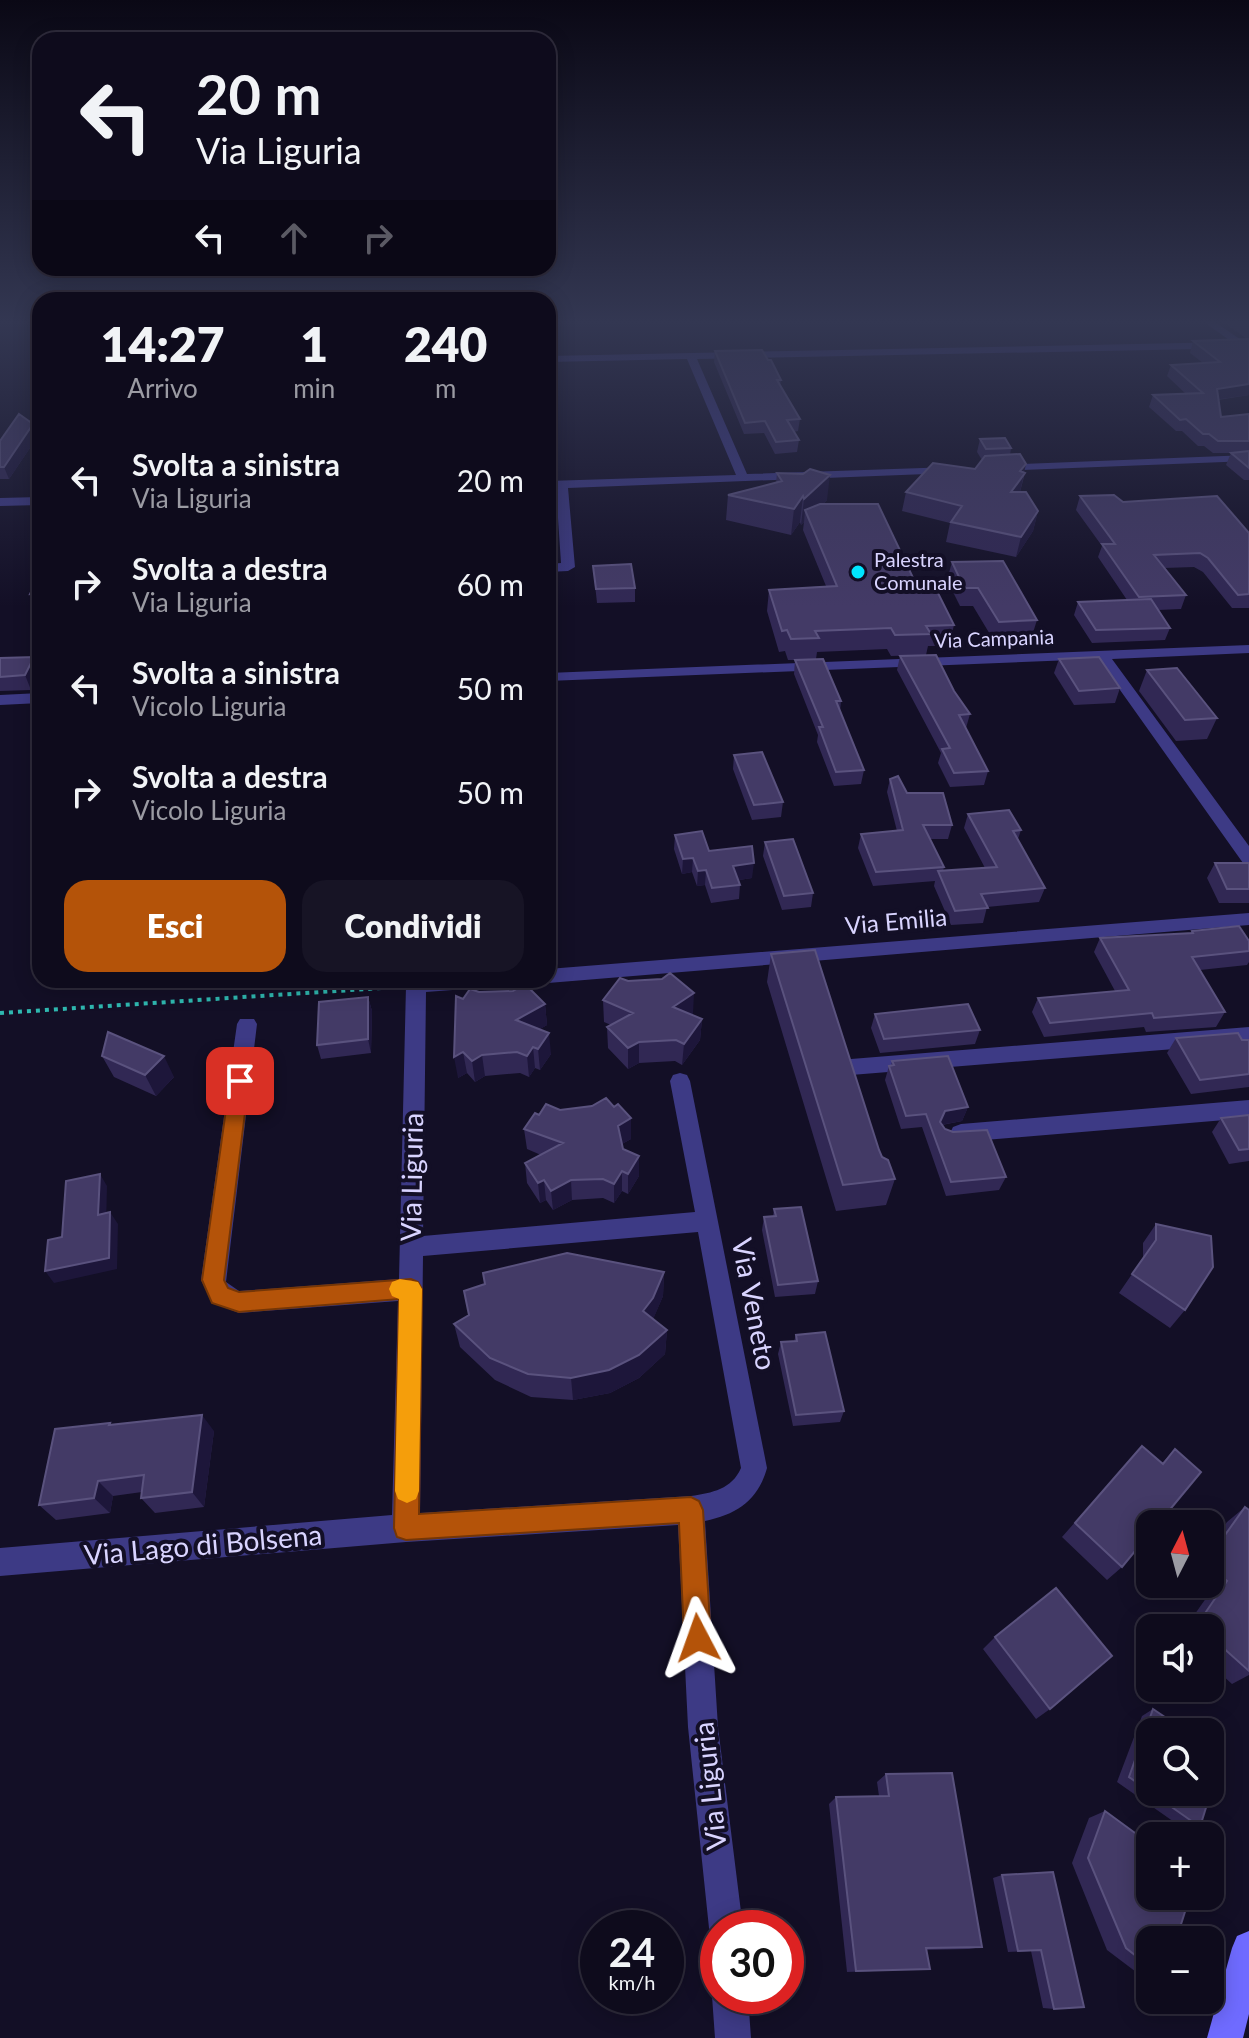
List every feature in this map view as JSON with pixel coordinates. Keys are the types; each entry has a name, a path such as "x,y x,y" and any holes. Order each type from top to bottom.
{"main road":[{"path":"1225,2038 1249,1948"}],"street":[{"path":"717,417 742,476"},
{"path":"981,469 1216,464 1249,458"},
{"path":"556,484 965,469"},
{"path":"556,490 568,567 556,568"},
{"path":"0,502 32,501"},
{"name":"Via Campania","path":"556,677 1249,649"},
{"path":"1102,655 1249,859"},
{"path":"0,700 32,698"},
{"name":"Via Emilia","path":"556,976 817,961 1249,919"},
{"name":"Via Liguria","path":"406,1528 416,988"},
{"path":"247,1024 213,1280 215,1288 220,1296 239,1302 411,1289"},
{"path":"860,1094 849,1060 1249,1035"},
{"path":"680,1081 708,1221"},
{"path":"949,1134 1249,1109"},
{"name":"Via Veneto","path":"411,1247 708,1221 754,1468 752,1479 739,1495 717,1505 691,1510"},
{"path":"406,1528 691,1510"},
{"name":"Via Liguria","path":"691,1510 703,1727 724,1910"},
{"name":"Via Lago di Bolsena","path":"0,1562 406,1528"},
{"path":"731,2014 733,2038"}],"path":[{"path":"0,1013 385,988"}],"building":[{"path":"17,417 23,417 32,423 4,467 0,467 0,441"},
{"path":"743,417 799,417 787,420 799,440 776,442 765,421 745,423"},
{"path":"1177,417 1249,417 1249,441 1218,441 1209,434 1203,434 1186,419"},
{"path":"1005,438 1011,448 986,449 980,439"},
{"path":"1249,451 1249,468 1231,453"},
{"path":"1020,454 1026,464 1020,471 1025,473 1011,492 1026,492 1038,511 1021,537 951,522 962,506 906,492 933,463 975,469 985,456"},
{"path":"810,469 830,475 804,499 803,496 794,509 728,495 782,481 777,473 803,474"},
{"path":"1114,495 1123,502 1217,496 1249,533 1249,594 1238,595 1208,558 1200,553 1154,555 1186,595 1139,597 1102,544 1115,544 1080,496"},
{"path":"820,504 878,504 915,582 932,581 954,625 926,626 931,634 895,635 891,628 815,631 819,638 791,639 787,630 782,631 769,590 837,586 805,510"},
{"path":"1003,561 1037,620 999,622 978,588 964,588 952,562"},
{"path":"631,564 635,588 596,589 593,566"},
{"path":"1151,599 1170,628 1096,630 1078,602"},
{"path":"936,655 970,714 959,715 988,771 954,773 942,749 950,748 900,656"},
{"path":"32,657 32,661 25,675 0,677 0,658"},
{"path":"1099,657 1120,688 1079,691 1059,659"},
{"path":"823,659 864,770 836,772 819,727 823,727 795,660"},
{"path":"1177,668 1217,718 1185,720 1147,670"},
{"path":"762,752 783,802 754,805 734,755"},
{"path":"898,776 907,793 943,793 952,825 923,825 944,867 876,872 861,834 903,830 890,779"},
{"path":"1009,810 1021,830 1013,831 1045,888 981,894 988,908 955,911 938,871 997,867 968,814"},
{"path":"702,831 709,851 752,846 754,863 733,866 740,885 712,888 706,870 698,871 693,858 683,859 675,835"},
{"path":"793,839 813,893 784,896 765,842"},
{"path":"1215,863 1249,863 1249,889 1227,889"},
{"path":"1239,926 1249,941 1249,951 1192,957 1225,1012 1154,1018 1152,1013 1050,1023 1038,998 1129,990 1100,938 1193,933"},
{"path":"815,950 879,1150 882,1157 888,1160 895,1179 843,1185 771,954"},
{"path":"670,973 694,993 673,1007 702,1019 684,1044 676,1040 639,1042 628,1048 607,1027 633,1013 603,1000 620,978 628,981 662,979"},
{"path":"529,988 545,1004 516,1020 549,1033 538,1049 533,1047 527,1056 517,1052 482,1055 472,1061 463,1052 454,1057 456,996 463,999 470,989 479,992"},
{"path":"368,997 368,1039 317,1045 319,1002"},
{"path":"968,1004 980,1030 884,1039 875,1014"},
{"path":"108,1032 164,1056 145,1075 102,1056"},
{"path":"1238,1033 1242,1040 1249,1040 1249,1074 1200,1080 1176,1038"},
{"path":"948,1056 968,1107 945,1111 940,1122 945,1129 953,1132 987,1130 1006,1177 951,1182 926,1114 906,1116 889,1066 894,1065 892,1061"},
{"path":"606,1098 614,1107 618,1104 631,1118 618,1126 623,1149 639,1156 628,1174 622,1171 614,1184 603,1179 571,1180 551,1191 544,1180 538,1183 525,1163 563,1143 524,1129 535,1113 539,1115 546,1104 560,1110 592,1106"},
{"path":"1249,1115 1249,1149 1239,1150 1221,1118"},
{"path":"100,1174 98,1215 110,1212 109,1258 45,1271 48,1240 62,1237 66,1181"},
{"path":"801,1207 818,1281 778,1285 764,1217 776,1216 774,1209"},
{"path":"1156,1224 1211,1236 1213,1267 1185,1310 1132,1274 1156,1240"},
{"path":"567,1253 664,1272 653,1298 643,1311 667,1330 639,1355 609,1370 571,1378 528,1374 490,1358 454,1324 469,1315 464,1291 485,1284 483,1273"},
{"path":"825,1332 844,1411 796,1415 781,1342 797,1341 796,1335"},
{"path":"202,1415 192,1492 141,1498 144,1475 98,1481 94,1498 39,1505 55,1429"},
{"path":"1142,1446 1163,1464 1175,1449 1201,1472 1170,1510 1136,1510 1136,1550 1122,1567 1075,1523"},
{"path":"1245,1507 1249,1510 1249,1671 1224,1649 1224,1614 1204,1614 1215,1598 1224,1598 1227,1581 1224,1579 1224,1536"},
{"path":"1056,1588 1112,1656 1050,1709 995,1637"},
{"path":"1153,1709 1166,1718 1150,1718"},
{"path":"1136,1757 1136,1782 1129,1777"},
{"path":"952,1773 982,1947 926,1948 930,1969 856,1971 836,1797 889,1796 886,1774"},
{"path":"1170,1806 1207,1806 1202,1822 1193,1822"},
{"path":"1105,1811 1136,1834 1136,1910 1186,1910 1180,1926 1136,1926 1136,1956 1126,1948 1088,1858"},
{"path":"1053,1872 1084,2007 1054,2009 1041,1950 1018,1951 1002,1875"}],"slow traffic":[{"path":"400,1289 411,1289 407,1491"}],"place":[{"name":"Palestra Comunale","path":"858,572"}],"route":[{"path":"240,1081 213,1280 215,1288 220,1296 239,1302 411,1289 406,1528 691,1510 698,1638"}]}
